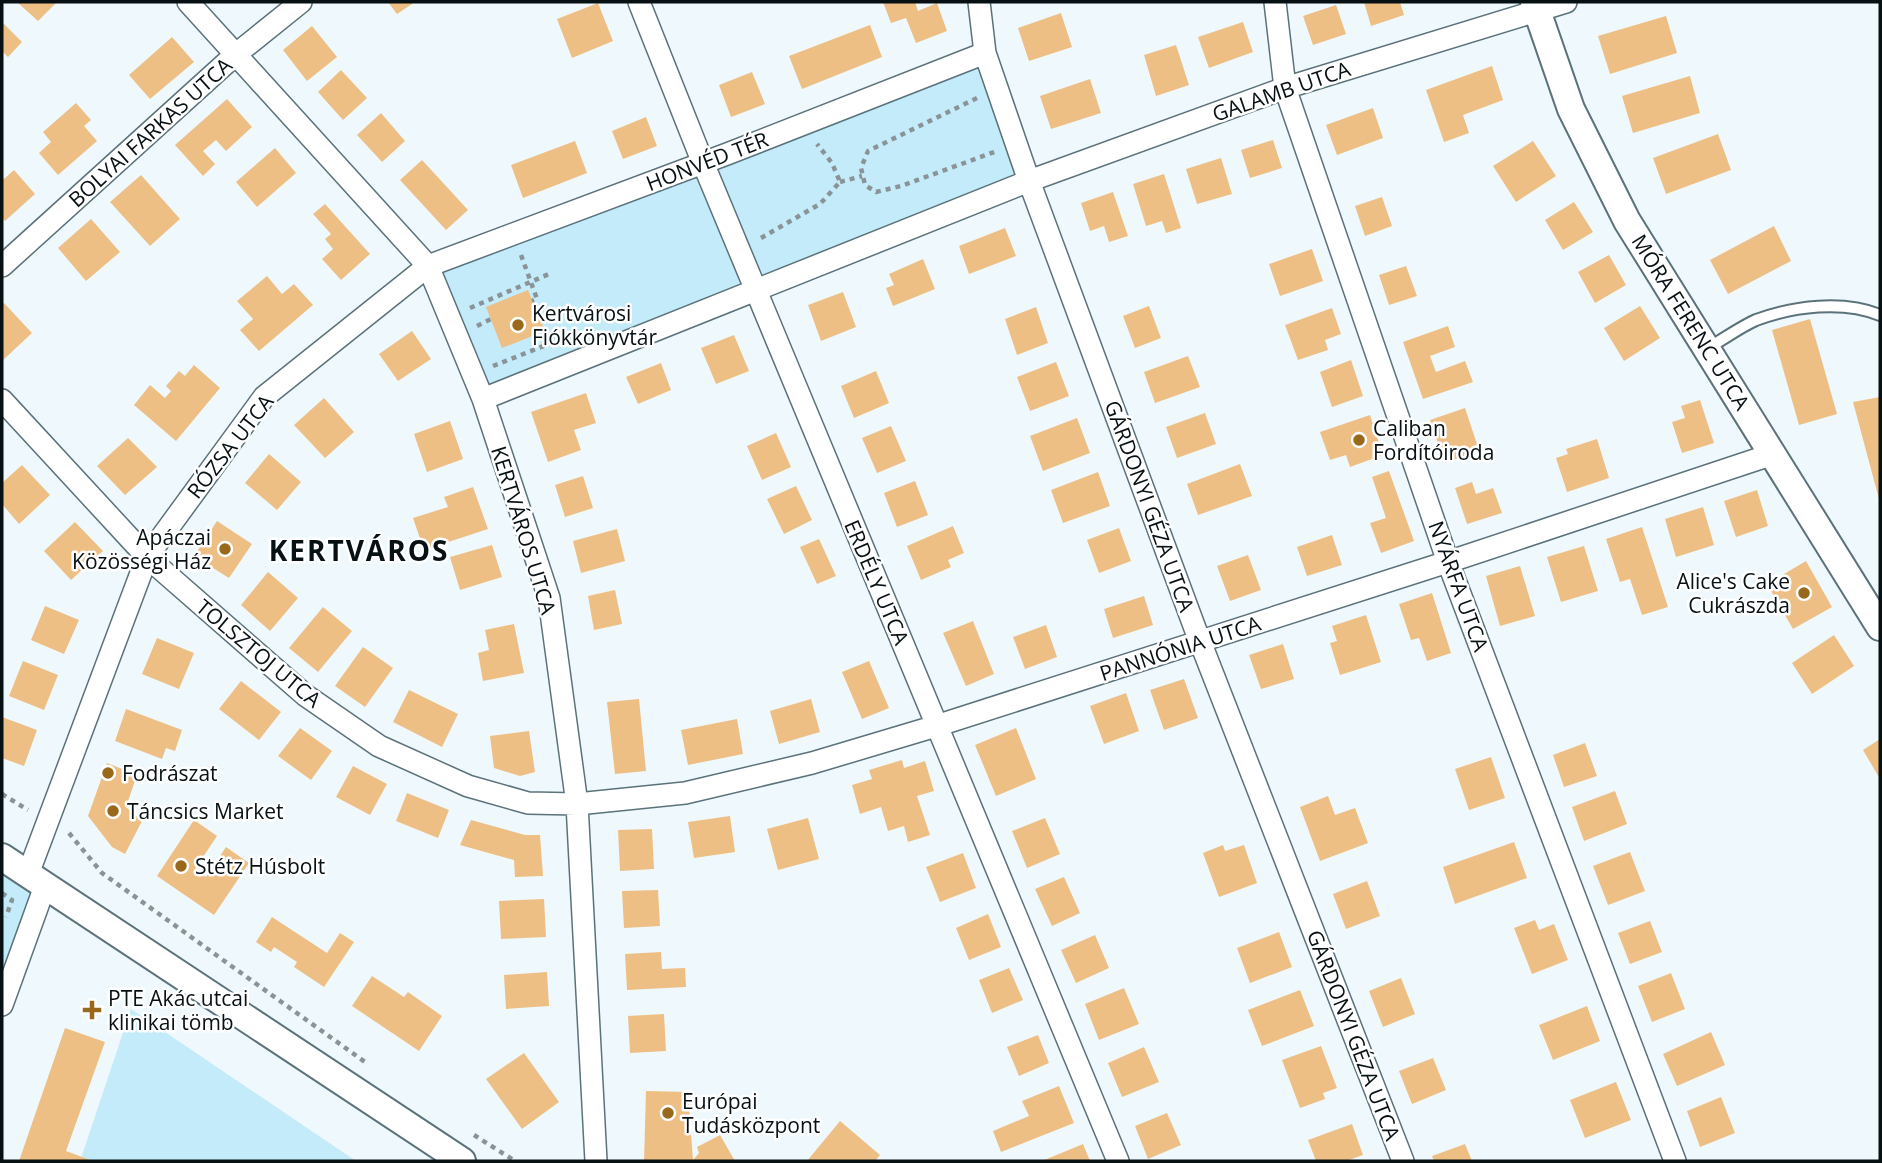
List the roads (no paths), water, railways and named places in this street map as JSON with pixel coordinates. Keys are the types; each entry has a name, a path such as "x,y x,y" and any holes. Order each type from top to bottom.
{"street":[{"name":"KERTVÁROS UTCA","path":"188,2 428,266 491,396 549,598 577,804 596,1161"},
{"name":"BOLYAI FARKAS UTCA","path":"2,267 235,55 301,2"},
{"name":"ERDÉLY UTCA","path":"639,2 755,289 1118,1161"},
{"name":"GÁRDONYI GÉZA UTCA","path":"979,2 985,53 1028,181 1200,641 1403,1161"},
{"name":"NYÁRFA UTCA","path":"1275,2 1285,88 1448,562 1675,1161"},
{"name":"GALAMB UTCA","path":"1028,181 1285,88 1535,6 1566,2"},
{"name":"MÓRA FERENC UTCA","path":"1535,6 1571,109 1627,221 1880,627"},
{"name":"HONVÉD TÉR","path":"428,266 985,53"},
{"path":"491,396 1028,181"},
{"name":"RÓZSA UTCA","path":"2,1006 36,880 48,821 147,556 264,397 428,266"},
{"name":"TOLSZTOJ UTCA","path":"2,400 147,556 305,695 379,746 468,786 528,803 577,804"},
{"name":"PANNÓNIA UTCA","path":"577,804 685,793 812,763 1448,562 1773,454"},
{"path":"2,857 462,1161"}],"lane":[{"path":"1707,348 1755,321 1804,307 1862,308 1880,315"}],"place":[{"name":"Kertvárosi Fiókkönyvtár","path":"518,325"},
{"name":"Caliban Fordítóiroda","path":"1359,440"},
{"name":"Apáczai Közösségi Ház","path":"225,549"},
{"name":"Alice's Cake Cukrászda","path":"1804,593"},
{"name":"Fodrászat","path":"108,773"},
{"name":"Táncsics Market","path":"113,811"},
{"name":"Stétz Húsbolt","path":"181,866"},
{"name":"PTE Akác utcai klinikai tömb","path":"92,1010"},
{"name":"Európai Tudásközpont","path":"668,1113"}],"district":[{"name":"KERTVÁROS","path":"359,550"}]}
